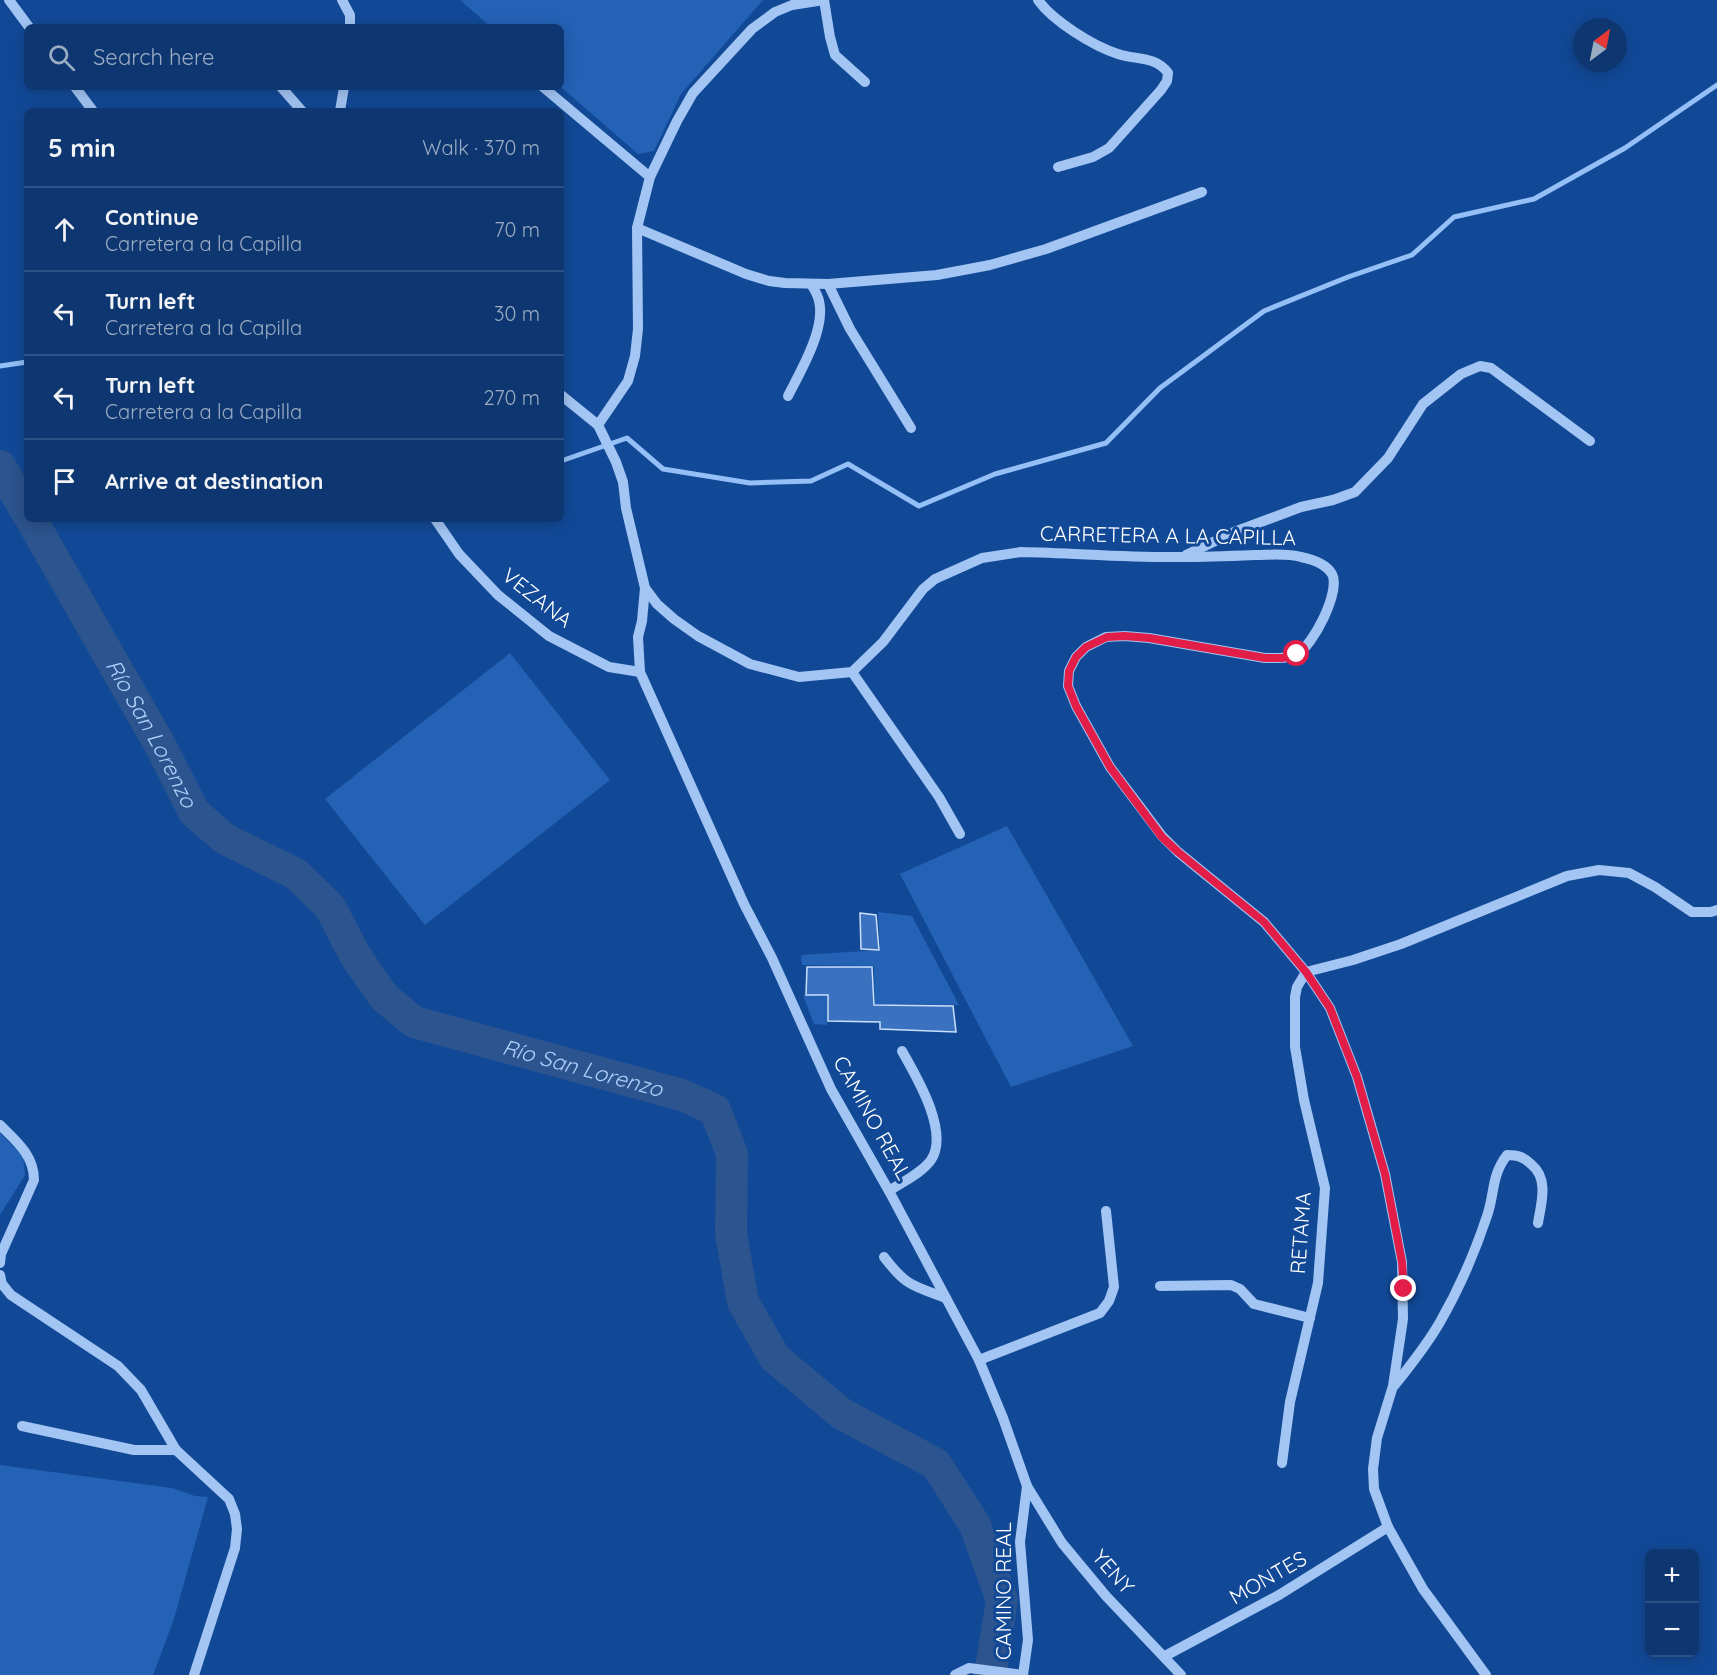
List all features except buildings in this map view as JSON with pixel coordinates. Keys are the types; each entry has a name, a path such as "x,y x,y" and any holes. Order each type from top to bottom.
{"street":[{"path":"9,0 27,24"},
{"path":"342,0 350,15 350,24"},
{"path":"598,425 628,381 635,356 638,329 637,228 650,177 677,120 693,93 752,29 775,12 792,5 824,0 830,38 836,55 865,82"},
{"path":"1038,0 1057,21 1102,47 1119,55 1154,62 1164,67 1168,73 1167,81 1161,90 1109,148 1093,157 1058,168"},
{"path":"81,90 91,108"},
{"path":"284,90 299,108"},
{"path":"340,108 344,90"},
{"path":"547,90 650,177"},
{"path":"637,228 746,274 785,283 828,284 937,275 990,265 1046,249 1202,192"},
{"path":"788,396 813,343 819,322 820,302 811,284"},
{"path":"828,284 850,329 911,428"},
{"path":"1180,557 1234,532 1289,511 1355,492 1388,458 1424,404 1461,374 1480,366 1491,368 1590,441"},
{"path":"564,397 598,425 616,462 623,482 626,508 645,588 657,604 698,636 750,664 799,677 852,672 939,797 960,834"},
{"name":"VEZANA","path":"437,522 459,554 498,595 549,636 609,666 640,672"},
{"name":"CARRETERA A LA CAPILLA","path":"852,672 883,642 923,589 935,579 982,558 1022,552 1180,557 1299,556 1326,567 1332,575 1334,584 1332,594 1313,639 1297,654 1283,658 1265,658 1149,638 1107,637 1086,647 1076,657 1069,671 1068,686 1076,706 1110,767 1162,837 1264,922 1306,972 1330,1008 1357,1077 1385,1174 1402,1262 1403,1319 1394,1386 1377,1438 1373,1469 1374,1489 1388,1527 1423,1589 1486,1675"},
{"name":"CAMINO REAL","path":"645,588 638,637 640,672 744,904 772,958 831,1089 889,1191 979,1360 1027,1486 1020,1542 1028,1640 1023,1675"},
{"path":"1306,972 1401,944 1566,876 1599,870 1629,873 1692,912 1717,910"},
{"name":"RETAMA","path":"1282,1463 1290,1402 1318,1282 1325,1188 1304,1100 1295,1047 1295,997 1297,987 1306,972"},
{"path":"889,1191 930,1161 935,1150 932,1114 926,1094 902,1051"},
{"path":"0,1125 29,1157 34,1169 34,1180 1,1254 0,1263"},
{"path":"1394,1386 1439,1323 1454,1295 1488,1214 1499,1165 1507,1155 1522,1156 1538,1170 1543,1186 1538,1224"},
{"path":"979,1360 1100,1313 1109,1301 1114,1287 1106,1211"},
{"path":"884,1257 900,1277 911,1286 946,1298"},
{"path":"0,1275 2,1284 11,1295 131,1377 177,1450 229,1499 235,1514 237,1529 235,1548 194,1675"},
{"path":"1160,1286 1230,1285 1240,1289 1254,1304 1310,1318"},
{"path":"22,1426 134,1450 177,1450"},
{"name":"YENY","path":"1027,1486 1062,1543 1106,1596 1181,1675"},
{"name":"MONTES","path":"1165,1656 1279,1595 1388,1527"},
{"path":"956,1675 969,1668 1023,1675"}],"shaded area":[{"path":"460,0 763,0 681,94 654,151 638,154 564,90 564,24 488,24"},
{"path":"510,653 610,780 425,925 325,799"},
{"path":"1007,826 1133,1046 1011,1087 900,874"},
{"path":"878,912 912,916 959,1005 894,1004 894,1016 875,1015 874,966 802,965 801,955 880,950"},
{"path":"803,995 827,996 827,1025 814,1024"},
{"path":"0,1133 23,1156 25,1175 0,1215"},
{"path":"0,1465 172,1488 195,1496 208,1497 174,1619 153,1675 0,1675"}],"waterway":[{"path":"564,460 627,438 663,469 750,483 811,481 848,464 919,506 995,474 1106,443 1160,388 1264,311 1348,277 1412,255 1454,217 1534,199 1625,148 1717,85"},
{"path":"0,366 24,362"},
{"name":"Río San Lorenzo","path":"0,466 24,508"},
{"name":"Río San Lorenzo","path":"33,522 160,745 194,812 225,839 296,874 330,907 356,957 384,997 414,1022 682,1095 715,1110 732,1154 731,1234 743,1302 775,1358 842,1414 936,1464 975,1525 1002,1600 990,1675"}],"route":[{"path":"1297,654 1283,658 1265,658 1149,638 1107,637 1086,647 1076,657 1069,671 1068,686 1076,706 1110,767 1162,837 1264,922 1306,972 1330,1008 1357,1077 1385,1174 1402,1262 1404,1289"}]}
